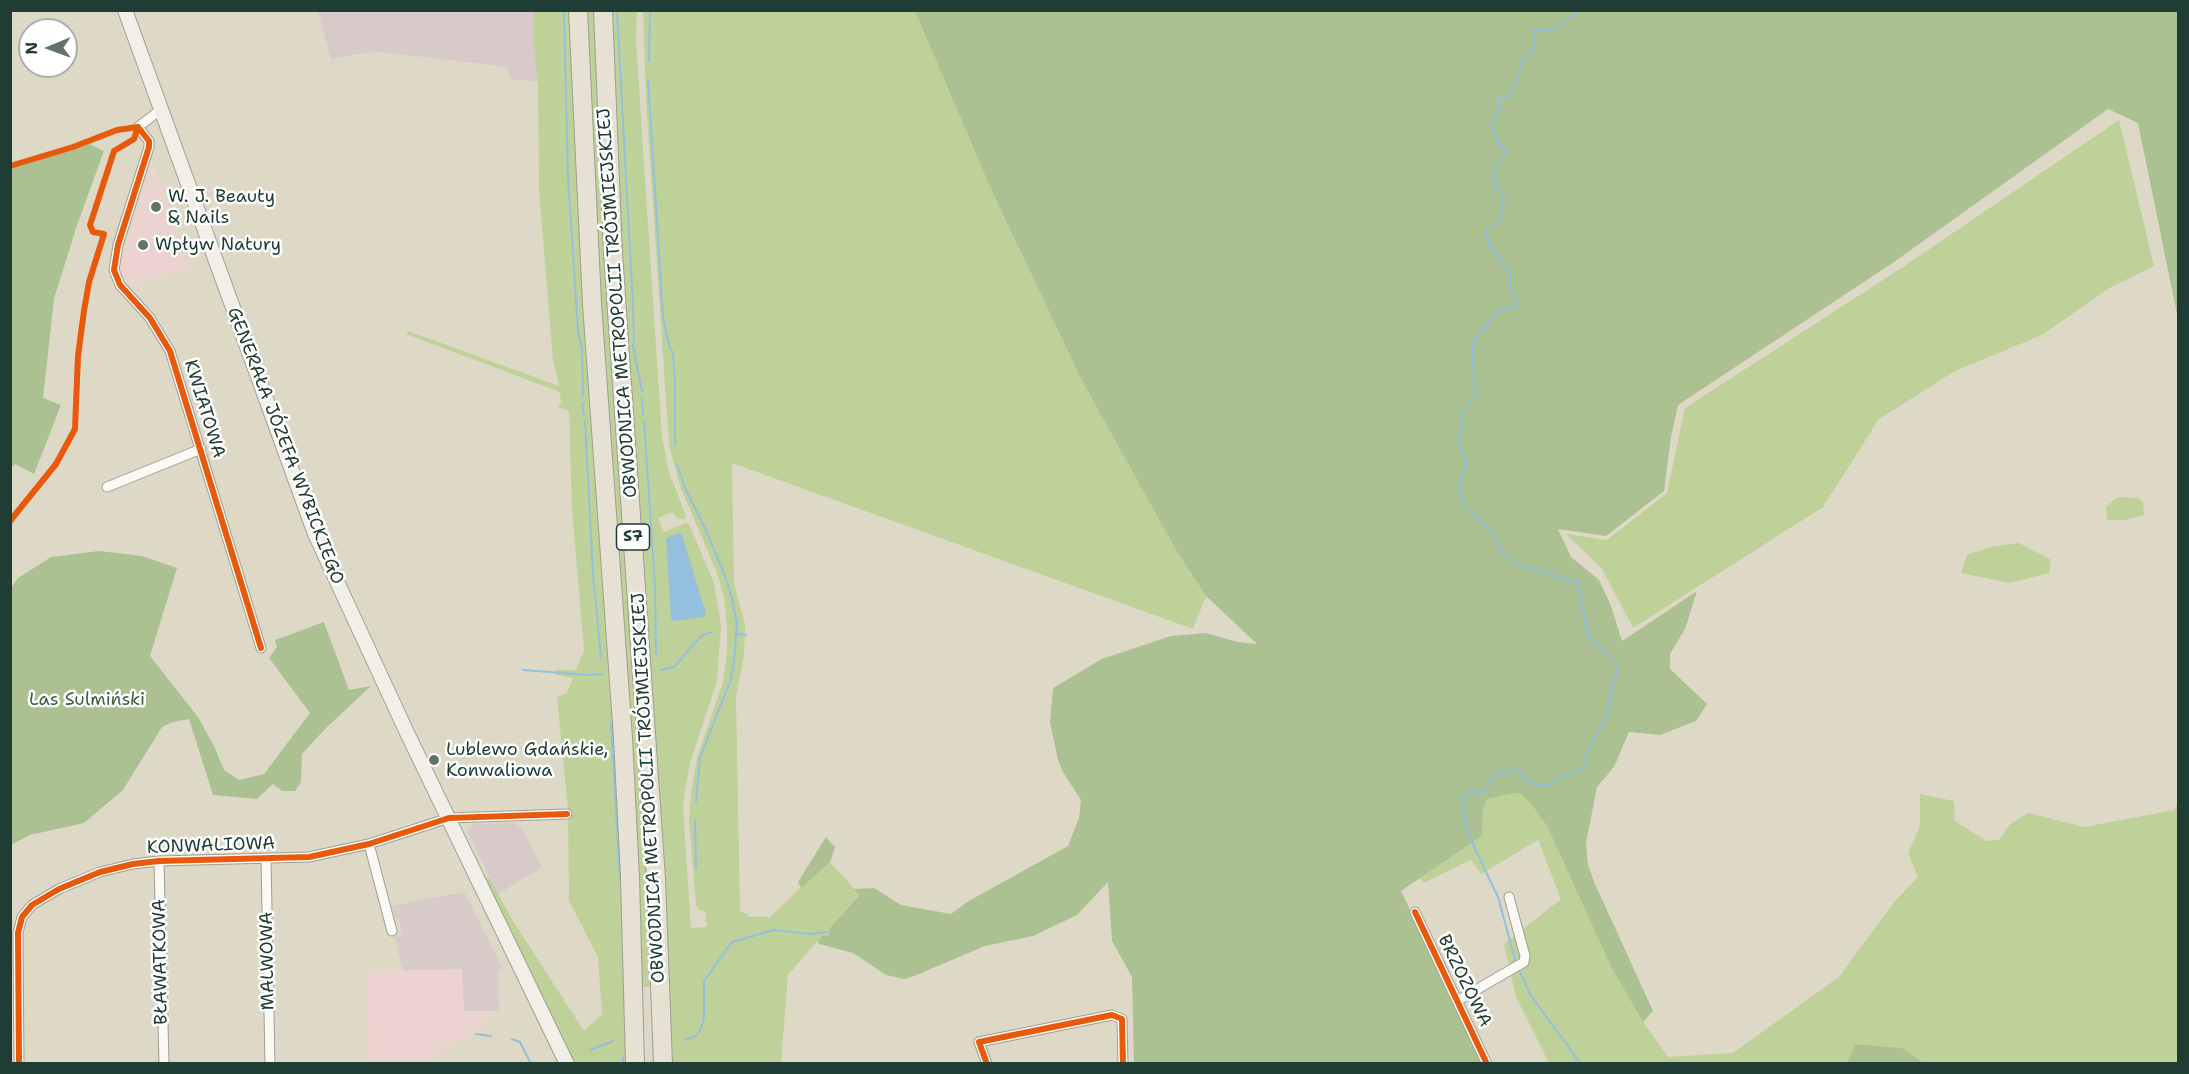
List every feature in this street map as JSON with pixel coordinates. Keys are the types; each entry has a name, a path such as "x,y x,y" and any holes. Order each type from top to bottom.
{"highway":[{"name":"OBWODNICA METROPOLII TRÓJMIEJSKIEJ","path":"578,10 592,304 623,738 631,888 635,1064"},
{"name":"OBWODNICA METROPOLII TRÓJMIEJSKIEJ","path":"603,10 613,253 656,879 663,1064"}],"main road":[{"name":"GENERAŁA JÓZEFA WYBICKIEGO","path":"125,10 315,534 567,1064"}],"street":[{"name":"KWIATOWA","path":"161,111 138,127 149,141 149,147 118,245 114,270 120,285 150,318 170,351 261,648"},
{"path":"107,487 201,449"},
{"name":"KONWALIOWA","path":"19,1064 18,933 22,917 32,905 58,889 100,872 159,861 266,860 309,857 369,844 449,818 567,814"},
{"path":"369,844 392,931"},
{"name":"MALWOWA","path":"266,860 270,1064"},
{"name":"BŁAWATKOWA","path":"159,861 164,1064"},
{"name":"BRZOZOWA","path":"1457,1001 1524,962 1526,956 1509,897"},
{"name":"BRZOZOWA","path":"1414,912 1487,1064"},
{"path":"987,1064 979,1042 1112,1015 1122,1019 1123,1064"}],"shaded area":[{"path":"318,11 533,11 538,82 511,79 508,67 373,51 331,59"},
{"path":"152,159 191,268 132,287 119,269"},
{"path":"514,823 522,828 542,867 498,894 467,830 472,824"},
{"path":"464,892 503,969 498,969 499,1011 464,1011 462,969 403,970 394,936 402,935 399,919 395,917 392,906"},
{"path":"462,969 464,1010 499,1011 491,1015 480,1030 465,1037 433,1059 369,1059 367,971"}],"green space":[{"path":"533,11 571,11 619,810 627,1063 572,1063 482,880 489,877 513,921 584,1031 602,1014 598,957 569,901 568,810 557,697 567,693 573,678 556,675 556,670 576,670 584,651 572,509 569,411 558,407 561,403 560,392 406,334 408,331 559,386 553,360 539,191 538,82"},
{"path":"584,11 598,11 656,987 639,987 599,322"},
{"path":"610,11 637,11 636,41 662,437 669,472 686,516 684,519 678,519 672,512 658,518 664,532 686,523 690,526 714,583 721,626 717,681 690,763 683,807 691,928 707,927 705,912 699,910 696,905 689,820 691,793 697,758 723,682 727,625 724,598 717,573 680,486 669,445 646,100 643,11 915,11 990,187 1081,379 1177,552 1206,596 1193,629 732,463 734,584 745,624 744,656 736,696 740,911 749,915 747,917 770,917 829,861 859,894 829,929 830,935 821,937 788,975 781,1063 670,1063 660,807 625,328"},
{"path":"915,11 2178,11 2178,319 2138,123 2108,109 1894,262 1678,405 1664,491 1606,536 1558,529 1571,557 1599,580 1611,606 1622,641 1697,591 1685,629 1670,654 1670,669 1707,704 1696,721 1660,735 1629,732 1614,767 1597,787 1586,843 1588,865 1595,884 1653,1011 1643,1022 1611,967 1547,826 1520,793 1487,799 1483,808 1482,836 1401,891 1482,1063 1134,1063 1132,977 1112,941 1108,882 1077,915 1033,936 985,946 904,979 886,975 853,953 819,944 818,941 822,936 829,935 829,929 859,895 854,889 874,888 901,905 951,914 967,902 1068,846 1079,818 1081,800 1058,760 1050,723 1053,688 1102,659 1171,636 1206,633 1237,642 1257,644 1206,596 1177,552 1081,379 990,187"},
{"path":"2119,120 2154,266 2111,287 2042,335 1955,371 1879,419 1823,507 1633,628 1602,569 1566,534 1607,540 1667,493 1685,408 1903,267"},
{"path":"90,144 104,151 77,225 54,299 43,398 61,405 34,474 15,464 11,468 11,168"},
{"path":"2118,497 2138,498 2143,502 2144,515 2125,520 2107,520 2106,507"},
{"path":"2019,543 2051,560 2049,573 2010,583 1961,573 1967,555 1991,547"},
{"name":"Las Sulmiński","path":"99,551 142,556 177,568 150,656 198,717 224,770 239,780 264,774 310,713 269,658 277,647 275,640 324,622 349,690 371,686 302,754 301,782 295,791 282,791 273,784 257,799 213,795 189,719 173,722 162,727 123,790 84,823 30,835 11,845 11,588 18,578 51,557"},
{"path":"1520,793 1547,826 1611,967 1643,1022 1668,1057 1733,1053 1839,977 1895,901 1918,877 1908,853 1920,826 1920,794 1954,801 1955,821 1987,841 1999,840 2010,824 2028,813 2084,827 2174,810 2178,803 2178,1063 1924,1063 1902,1048 1855,1044 1847,1063 1549,1063 1516,997 1504,944 1561,899 1538,840 1481,874 1471,860 1424,883 1420,878 1482,836 1483,808 1487,799"},
{"path":"826,837 835,847 830,862 801,888 798,882"},
{"path":"1855,1044 1902,1048 1924,1063 1847,1063"}],"water":[{"path":"679,533 682,535 706,614 704,617 673,621 666,538"}],"waterway":[{"path":"649,61 650,10"},
{"path":"1516,963 1498,897 1468,834 1462,806 1464,795 1473,791 1481,794 1498,772 1505,774 1515,767 1530,783 1546,786 1558,778 1579,771 1586,765 1588,748 1604,722 1618,666 1588,635 1578,583 1518,564 1502,553 1494,534 1465,507 1461,496 1460,481 1467,463 1458,442 1463,426 1460,416 1476,394 1472,343 1500,309 1515,309 1518,304 1511,290 1511,272 1489,246 1486,230 1500,221 1504,196 1495,186 1494,169 1507,152 1497,142 1497,135 1491,127 1500,106 1497,100 1510,96 1525,58 1536,49 1533,31 1554,29 1580,10"},
{"path":"617,11 633,306 633,346 642,391"},
{"path":"564,13 568,178 578,331 582,349 583,396"},
{"path":"648,80 663,317 669,346 673,353 675,445"},
{"path":"642,398 643,415"},
{"path":"583,403 584,415"},
{"path":"585,421 593,574 601,658"},
{"path":"644,421 655,585 656,654"},
{"path":"677,464 685,488 725,576 737,624 731,679 700,758 696,802"},
{"path":"660,670 674,667 702,635 712,632"},
{"path":"736,634 746,635"},
{"path":"523,670 602,674"},
{"path":"611,723 620,879"},
{"path":"695,820 696,868"},
{"path":"684,1040 696,1036 701,1029 704,1018 704,981 732,942 774,930 810,934 827,932"},
{"path":"1520,972 1531,996 1581,1064"},
{"path":"476,1034 491,1036"},
{"path":"512,1039 520,1042 531,1064"},
{"path":"590,1050 613,1041"},
{"path":"623,1057 623,1064"}],"cycle path":[{"path":"138,127 149,141 149,147 118,245 114,270 120,285 150,318 170,351 261,648"},
{"path":"10,166 73,147 117,130 138,127"},
{"path":"10,521 56,464 75,429 78,356 84,311 89,282 104,234 93,232 90,225 114,151 134,139 138,127"},
{"path":"19,1064 18,933 22,917 32,905 59,889 100,872 133,864 159,861 309,857 369,844 449,818 567,814"},
{"path":"1415,912 1487,1064"},
{"path":"987,1064 979,1042 1112,1015 1122,1019 1123,1064"}],"place":[{"name":"W. J. Beauty & Nails","path":"156,207"},
{"name":"Wpływ Natury","path":"143,245"},
{"name":"Lublewo Gdańskie, Konwaliowa","path":"434,760"}]}
